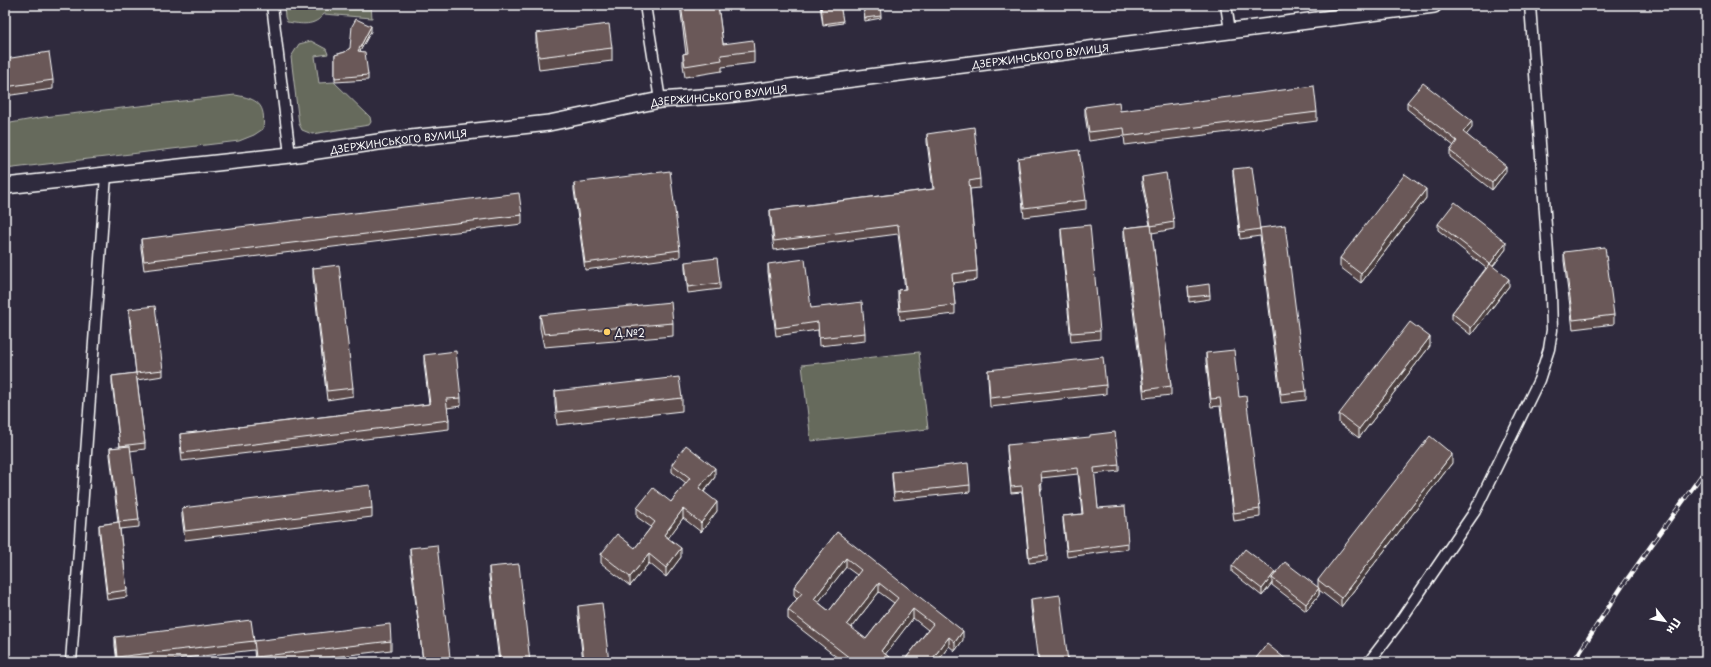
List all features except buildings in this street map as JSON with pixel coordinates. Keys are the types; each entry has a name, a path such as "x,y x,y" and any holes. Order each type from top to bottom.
{"main road":[{"name":"ДЗЕРЖИНСЬКОГО ВУЛИЦЯ","path":"5,186 290,155 392,140 549,123 660,100 727,95 1434,5"}],"street":[{"path":"272,5 290,155"},
{"path":"645,5 660,100"},
{"path":"1226,5 1230,31"},
{"path":"1369,662 1398,624 1476,511 1539,380 1549,350 1552,330 1551,295 1530,5"},
{"path":"71,662 106,175"}],"green space":[{"path":"284,5 371,5 372,18 324,14 312,23 303,24 287,22"},
{"path":"311,41 326,49 328,54 315,56 319,83 334,82 370,117 371,122 369,125 312,134 302,130 299,124 291,57 299,44"},
{"path":"235,95 250,98 259,104 262,108 264,121 263,129 254,135 239,141 5,169 5,124 44,117"},
{"path":"919,352 928,429 811,441 802,365"}],"railway":[{"path":"1573,662 1623,585 1706,469"}],"place":[{"name":"Д.№2","path":"607,332"}]}
